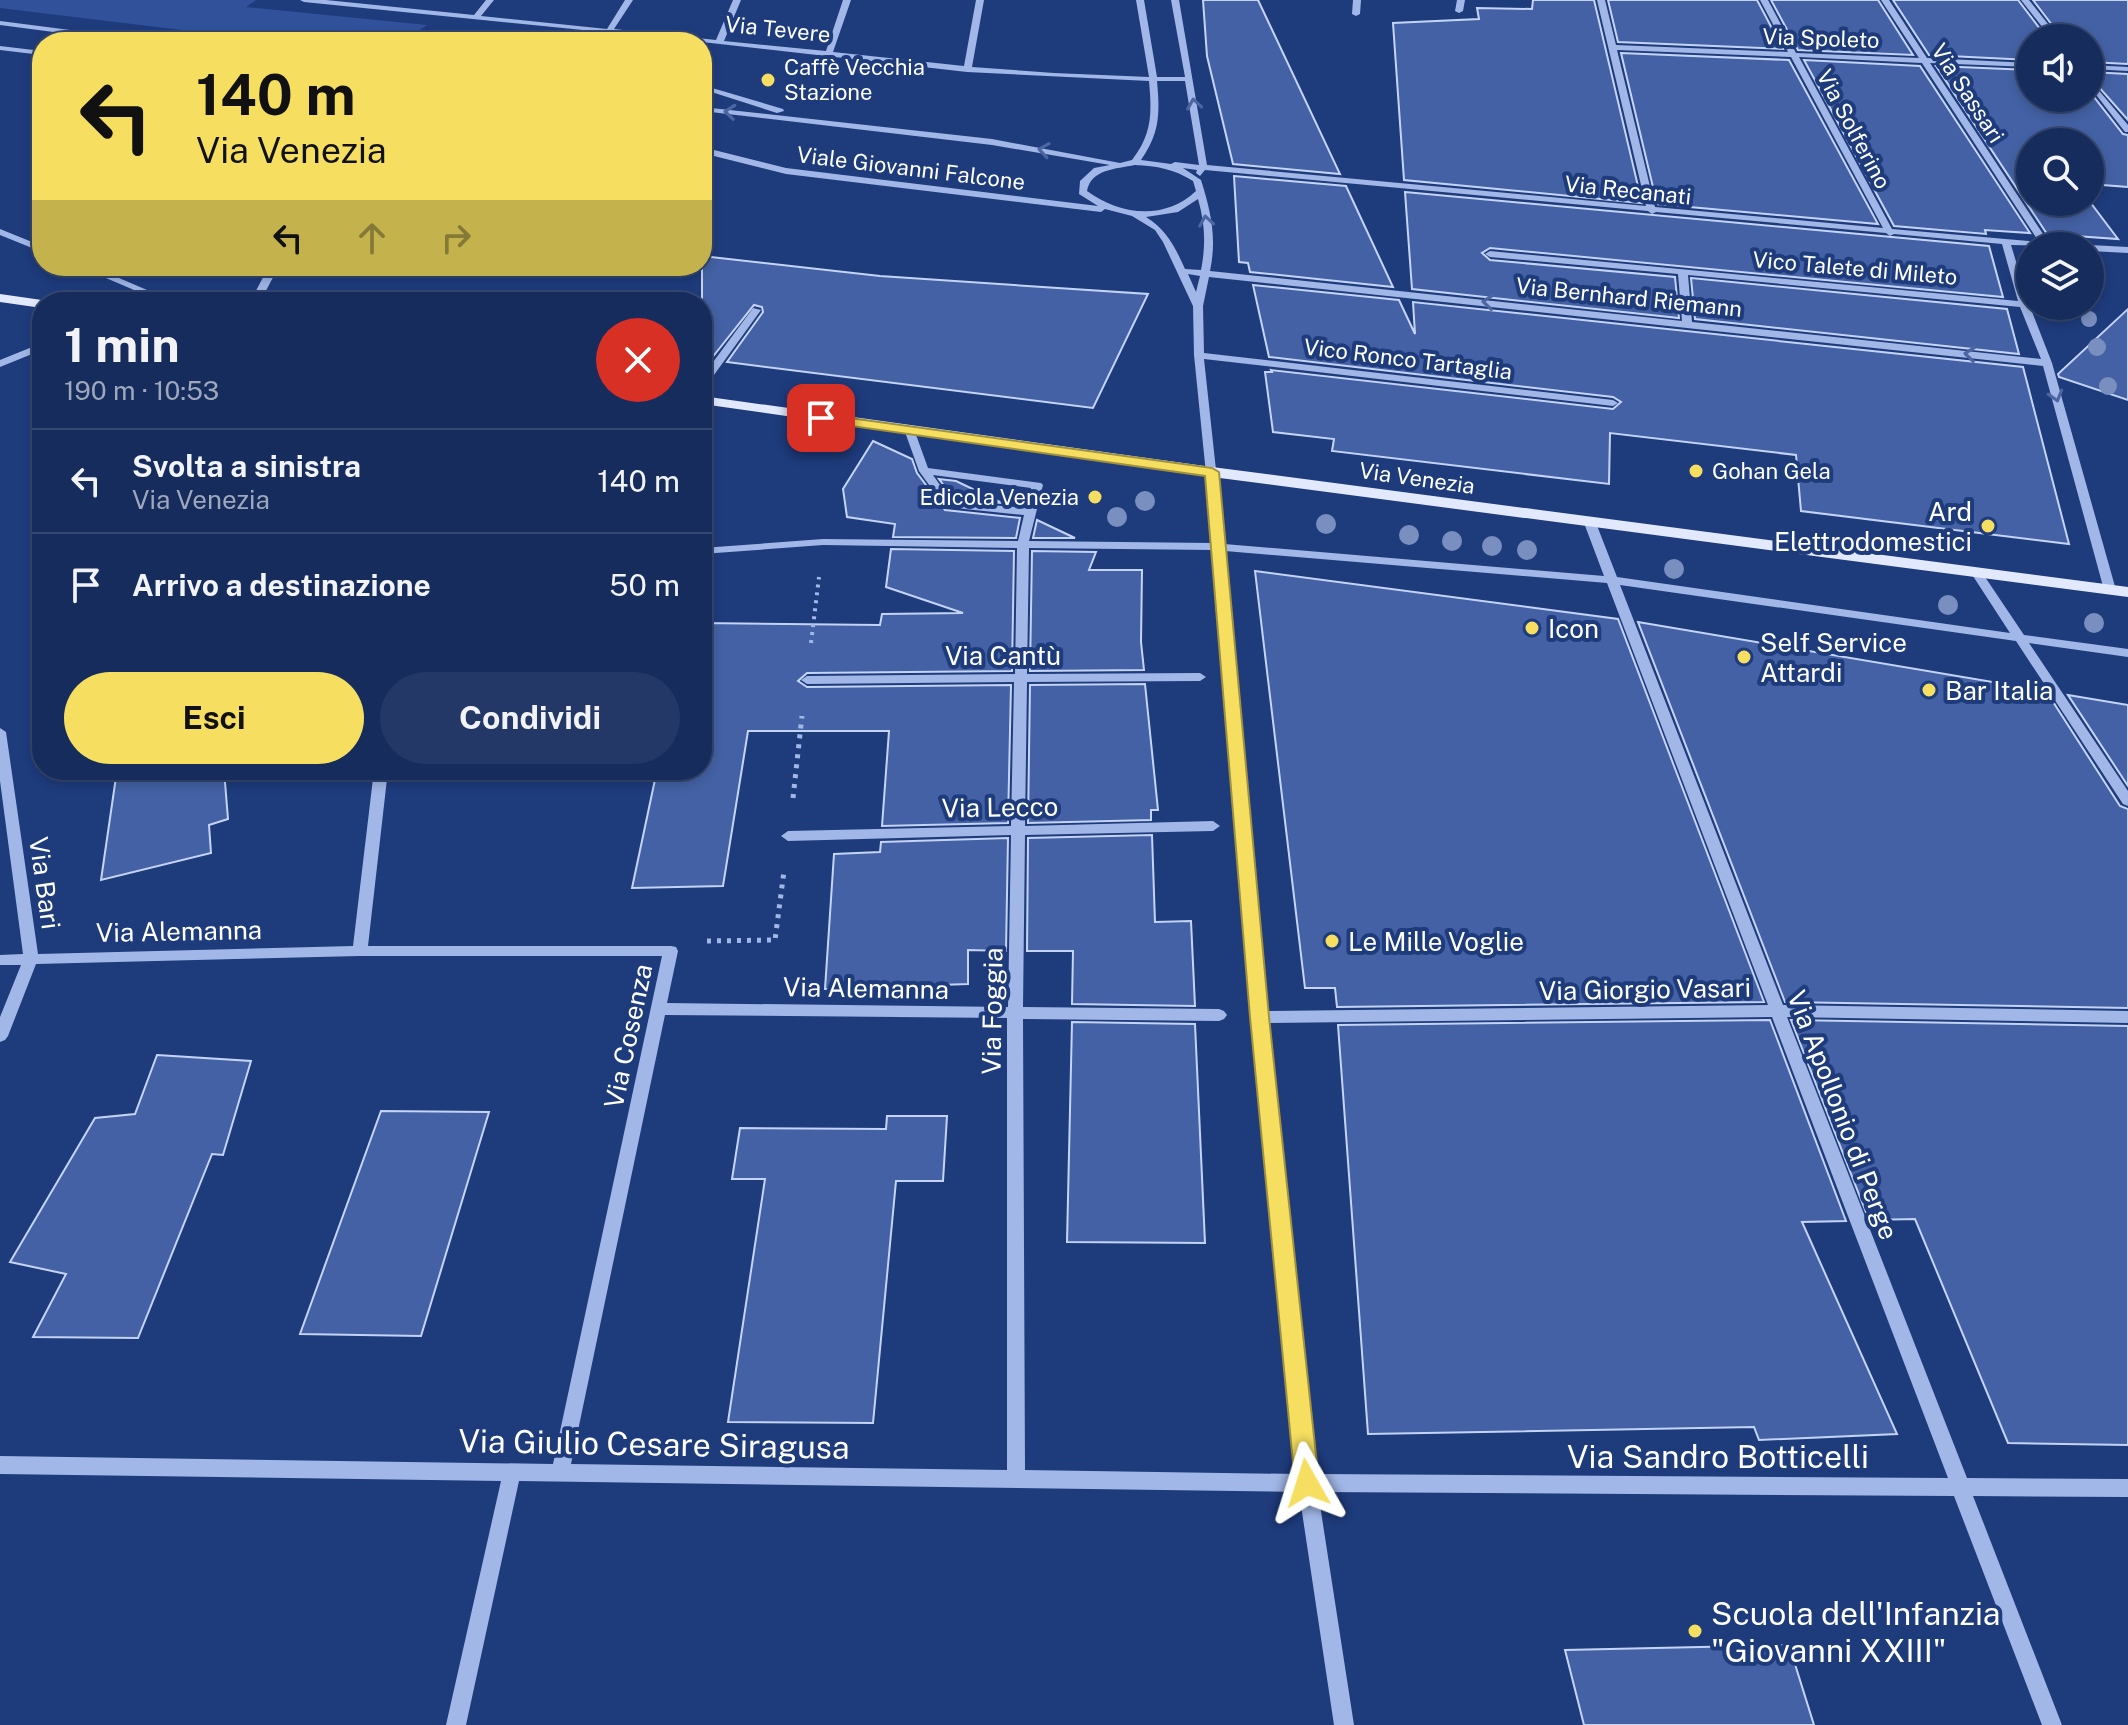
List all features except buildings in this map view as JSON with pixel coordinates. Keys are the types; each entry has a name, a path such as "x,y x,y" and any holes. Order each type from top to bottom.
{"main road":[{"path":"0,298 32,303"},
{"name":"Via Venezia","path":"712,402 910,432 2128,592"}],"street":[{"name":"Via Tevere","path":"304,0 634,32"},
{"path":"425,12 433,0"},
{"path":"477,16 490,0"},
{"path":"611,29 629,0"},
{"path":"719,43 737,0"},
{"path":"829,54 847,0"},
{"path":"967,70 980,0"},
{"path":"1135,162 1151,137 1152,80 1140,0"},
{"path":"1175,0 1203,166 1197,180 1209,237 1207,272 1198,306 1199,355 1219,547 1259,1017 1307,1483 1344,1725"},
{"path":"1356,14 1357,0"},
{"path":"1459,11 1461,0"},
{"path":"1601,0 1652,211"},
{"name":"Via Solferino","path":"1764,0 1890,233"},
{"name":"Via Sassari","path":"1885,0 2039,232"},
{"path":"2025,0 2044,24"},
{"path":"0,23 70,32"},
{"name":"Via Tevere","path":"712,42 1068,78 1190,79"},
{"name":"Via Spoleto","path":"1611,47 2016,64"},
{"path":"0,48 32,52"},
{"path":"2104,68 2128,69"},
{"path":"712,90 812,122"},
{"path":"2104,100 2128,130"},
{"name":"Viale Giovanni Falcone","path":"712,110 992,142 1121,164"},
{"name":"Viale Giovanni Falcone","path":"712,152 786,171 1135,214"},
{"path":"1117,211 1095,204 1082,192 1084,181 1097,170 1121,164"},
{"name":"Via Recanati","path":"1121,164 1203,166 1652,211 2016,243"},
{"path":"1161,164 1183,171 1197,180"},
{"path":"1135,214 1178,208 1193,201 1200,192"},
{"path":"1135,214 1158,228 1198,306"},
{"path":"0,232 32,245"},
{"path":"2006,242 2016,276"},
{"path":"2104,249 2128,250"},
{"name":"Vico Talete di Mileto","path":"1490,254 2016,303"},
{"name":"Via Bernhard Riemann","path":"1182,271 2047,363"},
{"path":"1683,272 1687,323"},
{"path":"107,276 146,292"},
{"path":"712,370 756,310"},
{"path":"2030,320 2047,363 2110,590"},
{"path":"0,364 32,350"},
{"name":"Vico Ronco Tartaglia","path":"1199,355 1613,403"},
{"path":"910,432 924,471 949,505 1031,512 1037,485 924,471"},
{"name":"Via Foggia","path":"1016,1479 1015,1013 1023,544 1031,512"},
{"name":"Via Apollonio di Perge","path":"1590,523 2052,1725"},
{"path":"712,550 823,542 1219,547 1612,580 2128,653"},
{"path":"1977,573 2128,801"},
{"name":"Via Cantù","path":"807,680 1200,677"},
{"name":"Via Bari","path":"0,732 31,959 0,1036"},
{"path":"360,951 380,780"},
{"name":"Via Lecco","path":"788,836 1213,826"},
{"name":"Via Alemanna","path":"0,960 360,951"},
{"name":"Via Cosenza","path":"360,951 671,951 560,1473"},
{"name":"Via Alemanna","path":"657,1009 1219,1015"},
{"name":"Via Giorgio Vasari","path":"1259,1017 1778,1011 2128,1017"},
{"name":"Via Giulio Cesare Siragusa","path":"0,1465 1307,1483"},
{"path":"456,1725 512,1472"},
{"name":"Via Sandro Botticelli","path":"1307,1483 2128,1488"}],"path":[{"path":"671,951 709,941 775,940 823,542"}],"shaded area":[{"path":"0,0 256,0 246,7 427,25 417,32 198,32 0,8"}],"place":[{"name":"Caffè Vecchia Stazione","path":"768,80"},
{"name":"Gohan Gela","path":"1696,471"},
{"name":"Edicola Venezia","path":"1095,497"},
{"name":"Ard Elettrodomestici","path":"1988,526"},
{"name":"Icon","path":"1532,628"},
{"name":"Self Service Attardi","path":"1744,657"},
{"name":"Bar Italia","path":"1929,690"},
{"name":"Le Mille Voglie","path":"1332,941"},
{"name":"Scuola dell'Infanzia \"Giovanni XXIII\"","path":"1695,1631"}],"route":[{"path":"821,418 1212,472 1259,1017 1307,1483"}]}
